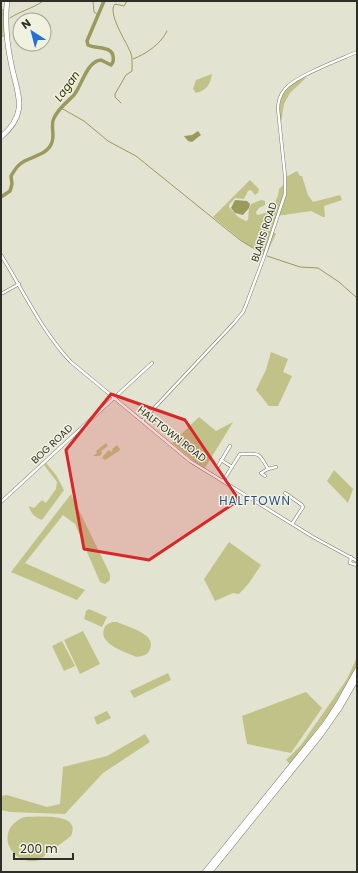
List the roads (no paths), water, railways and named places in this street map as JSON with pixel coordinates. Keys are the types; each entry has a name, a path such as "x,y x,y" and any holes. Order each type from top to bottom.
{"highway":[{"path":"2,136 15,122 20,104 9,51 7,1"},
{"path":"205,872 325,724 357,670"},
{"path":"210,872 320,736 339,709 357,678"}],"street":[{"name":"BLARIS ROAD","path":"142,421 234,323 246,305 284,194 285,176 278,104 282,92 295,81 357,52"},
{"name":"HALFTOWN ROAD","path":"1,255 43,325 63,354 71,362 190,461 327,545 357,561"},
{"path":"1,294 19,284"},
{"name":"BOG ROAD","path":"1,502 152,363"},
{"path":"218,466 230,446"},
{"path":"223,481 240,454 254,453 261,457 268,469"},
{"path":"222,460 232,467"},
{"path":"265,476 261,473 276,467"},
{"path":"283,502 286,494 303,507 292,524"},
{"name":"HALFTOWN ROAD","path":"351,557 350,563 357,565"}],"waterway":[{"path":"10,18 43,1"},
{"path":"93,1 94,12 98,15"},
{"name":"Lagan","path":"1,197 10,191 12,184 11,176 17,166 39,155 50,146 53,139 52,124 54,118 60,109 77,91 85,74 92,64 101,60 111,65 113,62 112,52 88,45 87,41 104,1"},
{"path":"121,103 115,97 115,94 126,75 132,71 132,60 131,54 115,19 113,8 115,4 124,6 127,1"},
{"path":"133,59 153,48 167,31"},
{"path":"61,108 84,121 108,141 136,156 240,240 263,254"},
{"path":"267,256 300,267 318,268 339,282 357,298"}],"district":[{"name":"HALFTOWN","path":"255,500"}]}
